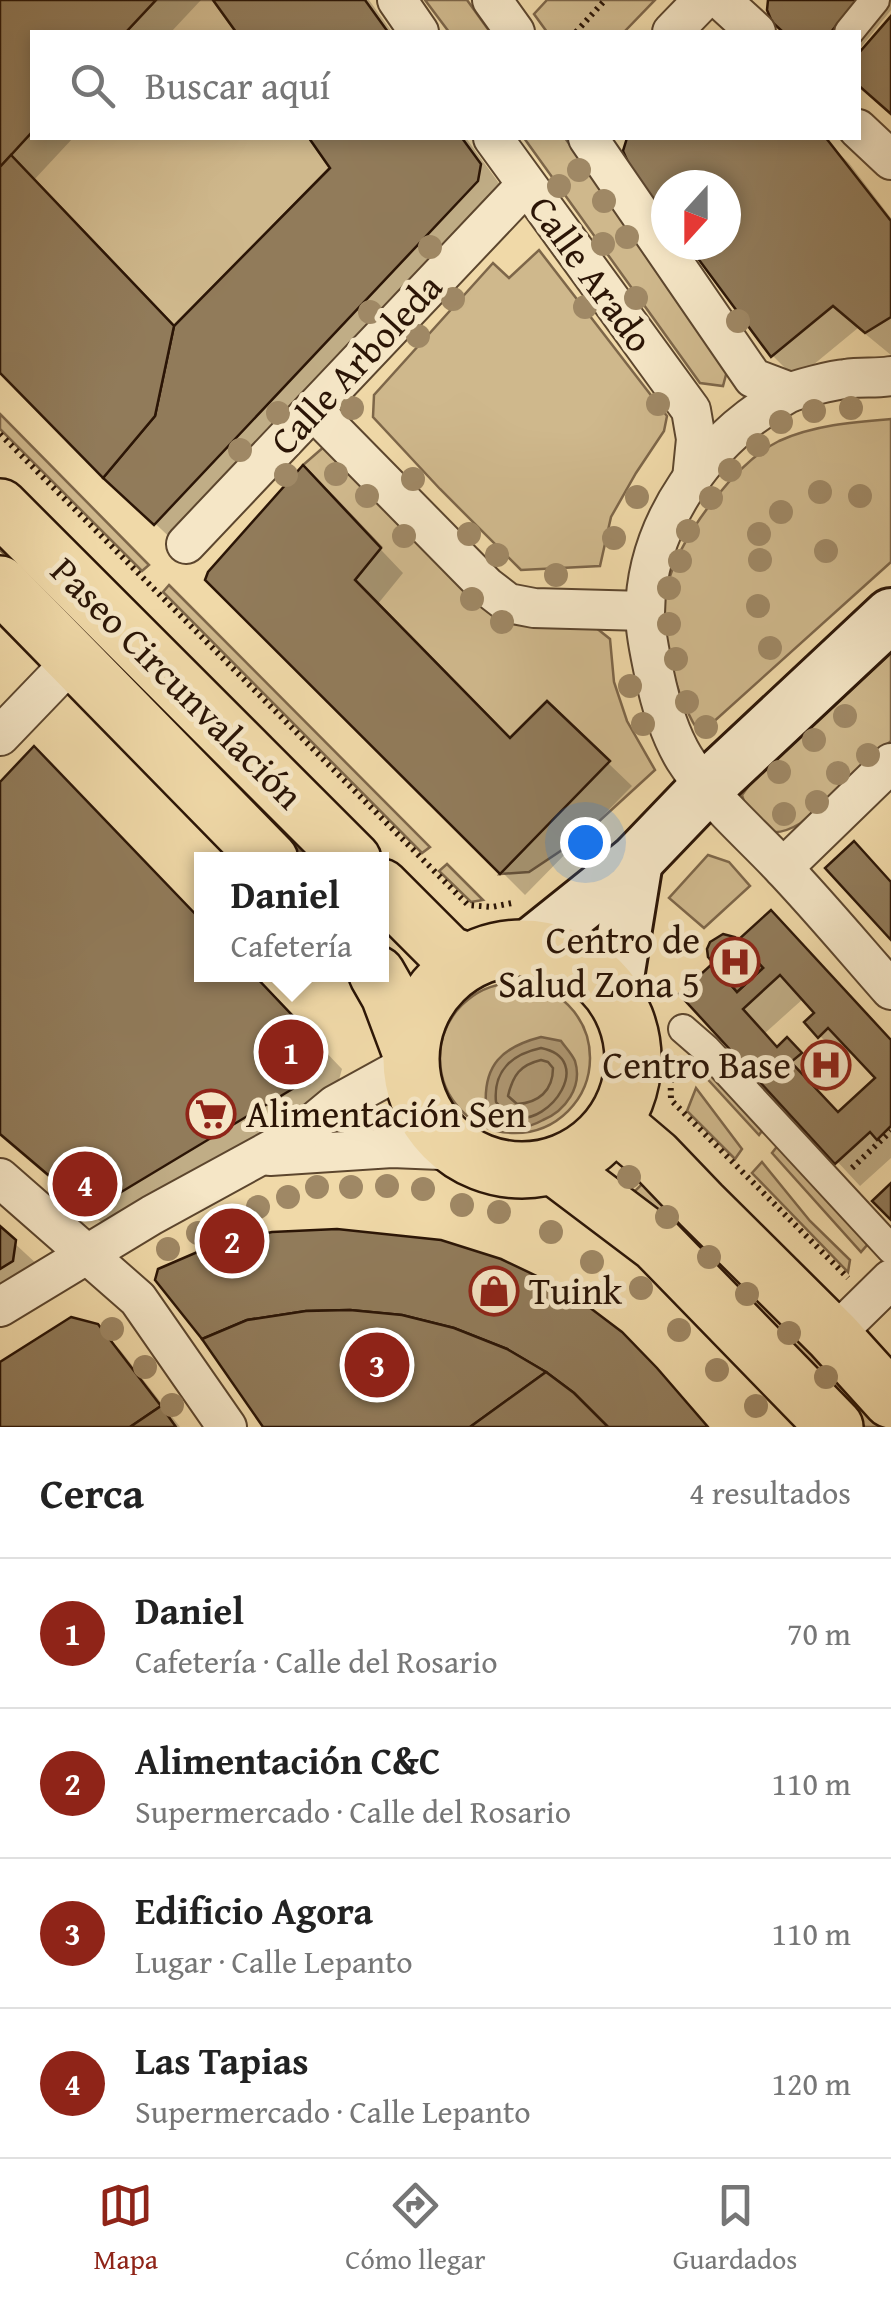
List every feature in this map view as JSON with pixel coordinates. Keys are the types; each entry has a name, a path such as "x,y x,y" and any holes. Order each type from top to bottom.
{"main road":[{"name":"Paseo Circunvalación","path":"0,508 345,852"},
{"name":"Paseo Circunvalación","path":"0,584 262,852"},
{"path":"410,1055 426,1000 442,981 468,961 501,950 525,922 636,861 705,789 891,615"},
{"path":"614,996 636,861"},
{"path":"389,895 448,954 468,961"},
{"path":"382,982 410,1055 414,1090 436,1131 483,1164 522,1171 555,1167 590,1149 615,1122 630,1087 633,1048 628,1024 614,996 525,922"},
{"path":"615,1122 655,1156 700,1205 865,1305 891,1400"},
{"path":"555,1167 657,1244 833,1426"}],"street":[{"path":"397,0 418,30"},
{"path":"492,0 514,30"},
{"path":"674,30 703,0"},
{"path":"721,0 754,30"},
{"path":"850,30 875,0"},
{"path":"861,132 891,160"},
{"name":"Calle Arado","path":"493,140 691,410"},
{"name":"Calle Arado","path":"589,140 753,378 790,392"},
{"name":"Calle Arboleda","path":"186,544 526,185"},
{"path":"692,479 696,438 691,410 725,414 846,378 891,376"},
{"path":"790,392 738,428 716,449 666,521 652,563 645,611 647,638 656,686 670,728 682,755 705,789 783,868 891,990"},
{"path":"313,410 486,586 508,603 534,608 645,611"},
{"path":"0,736 74,659"},
{"path":"783,868 891,764"},
{"path":"676,1039 706,1048 891,1250"},
{"path":"0,1307 152,1215 300,1134 334,1106 394,1072 410,1055"},
{"path":"262,1157 374,1149 465,1151"},
{"path":"0,1178 138,1299 227,1427"}],"path":[{"path":"578,30 605,0"},
{"path":"0,434 468,904 492,907 525,922"},
{"path":"676,1039 671,1100 865,1305"},
{"path":"832,1186 891,1131"}],"shaded area":[{"path":"156,0 213,0 235,30 128,30"},
{"path":"425,0 467,0 489,30 448,30"},
{"path":"547,0 655,0 626,30 546,30 534,14"},
{"path":"30,134 30,140 310,140 330,168 174,326 11,155"},
{"path":"525,140 566,140 728,367 723,386 700,383"},
{"path":"539,250 667,416 664,431 611,517 600,566 521,570 373,417 374,395 493,263 509,278"},
{"path":"0,414 149,565 142,571 0,429"},
{"path":"891,419 891,562 700,734 675,680 665,620 665,593 670,576 694,528 737,473 779,441 820,428"},
{"path":"326,445 490,611 595,627 610,639 614,682 627,721 655,770 583,836 529,872 500,874 609,760 547,701 510,738 355,580 381,547 303,465"},
{"path":"0,538 314,852 301,852 0,550"},
{"path":"169,585 430,847 422,853 163,592"},
{"path":"891,653 891,741 801,823 779,832 756,824 742,795 753,780"},
{"path":"708,855 729,862 750,886 704,928 669,898"},
{"path":"447,864 483,900 471,902 439,871"},
{"path":"515,983 544,989 568,1005 584,1029 590,1058 584,1087 568,1111 544,1127 515,1133 486,1127 462,1111 446,1087 440,1058 446,1029 462,1005 486,989"},
{"path":"705,1061 764,1128 759,1135 701,1072"},
{"path":"696,1088 742,1149 735,1159 687,1111"},
{"path":"779,1144 868,1244 861,1252 772,1153"},
{"path":"762,1162 810,1221 850,1260 848,1272 752,1173"},
{"path":"644,1182 885,1427 865,1427 633,1193"}],"water":[{"path":"541,1037 561,1041 572,1056 577,1071 574,1089 551,1116 528,1126 512,1127 486,1107 488,1080 506,1052"}],"building":[{"path":"0,0 156,0 128,30 30,30 30,134 0,167"},
{"path":"213,0 365,0 387,30 235,30"},
{"path":"768,0 857,0 833,30 781,30 767,10"},
{"path":"891,16 891,114 861,88 861,51"},
{"path":"310,140 463,140 481,164 478,181 154,525 103,478 155,416 174,326 330,168"},
{"path":"626,140 828,140 891,221 891,317 865,333 833,306 771,357 699,260 741,260 741,170 651,170 651,196 623,151"},
{"path":"11,155 174,326 155,416 103,478 0,373 0,167"},
{"path":"303,465 381,548 355,580 510,738 547,701 610,761 500,874 205,580"},
{"path":"34,746 194,913 194,982 261,982 312,1036 299,1085 98,1206 80,1202 0,1134 0,782"},
{"path":"854,841 891,882 891,940 825,868"},
{"path":"771,910 891,1040 891,1126 877,1140 870,1132 835,1164 679,994 712,964 737,992 763,968 738,940","holes":["780,975 814,1013 804,1022 818,1038 828,1028 875,1078 838,1112 791,1062 802,1053 787,1037 777,1047 743,1009"]},
{"name":"Centro de Salud Zona 5","path":"723,934 735,937 763,968 737,992 708,957 710,942"},
{"path":"891,1183 891,1220 872,1201"},
{"path":"0,1226 16,1240 13,1261 0,1269"},
{"path":"337,1229 441,1240 501,1259 543,1279 622,1332 708,1427 608,1427 574,1393 507,1349 454,1328 402,1315 306,1311 247,1320 202,1339 155,1280 158,1269 216,1244 272,1232"},
{"path":"306,1311 402,1315 454,1328 507,1349 546,1372 470,1427 263,1427 202,1339 247,1320"},
{"path":"71,1317 98,1324 161,1406 130,1427 0,1427 0,1362"},
{"path":"546,1372 608,1427 470,1427"},
{"path":"161,1406 176,1427 130,1427"}],"place":[{"name":"Centro de Salud Zona 5","path":"735,962"},
{"name":"Daniel","path":"291,1052"},
{"name":"Centro Base","path":"826,1065"},
{"name":"Alimentación Sen","path":"211,1114"},
{"name":"Las Tapias","path":"85,1184"},
{"name":"Alimentación C&C","path":"232,1241"},
{"name":"Tuink","path":"494,1291"},
{"name":"Edificio Agora","path":"377,1365"}]}
